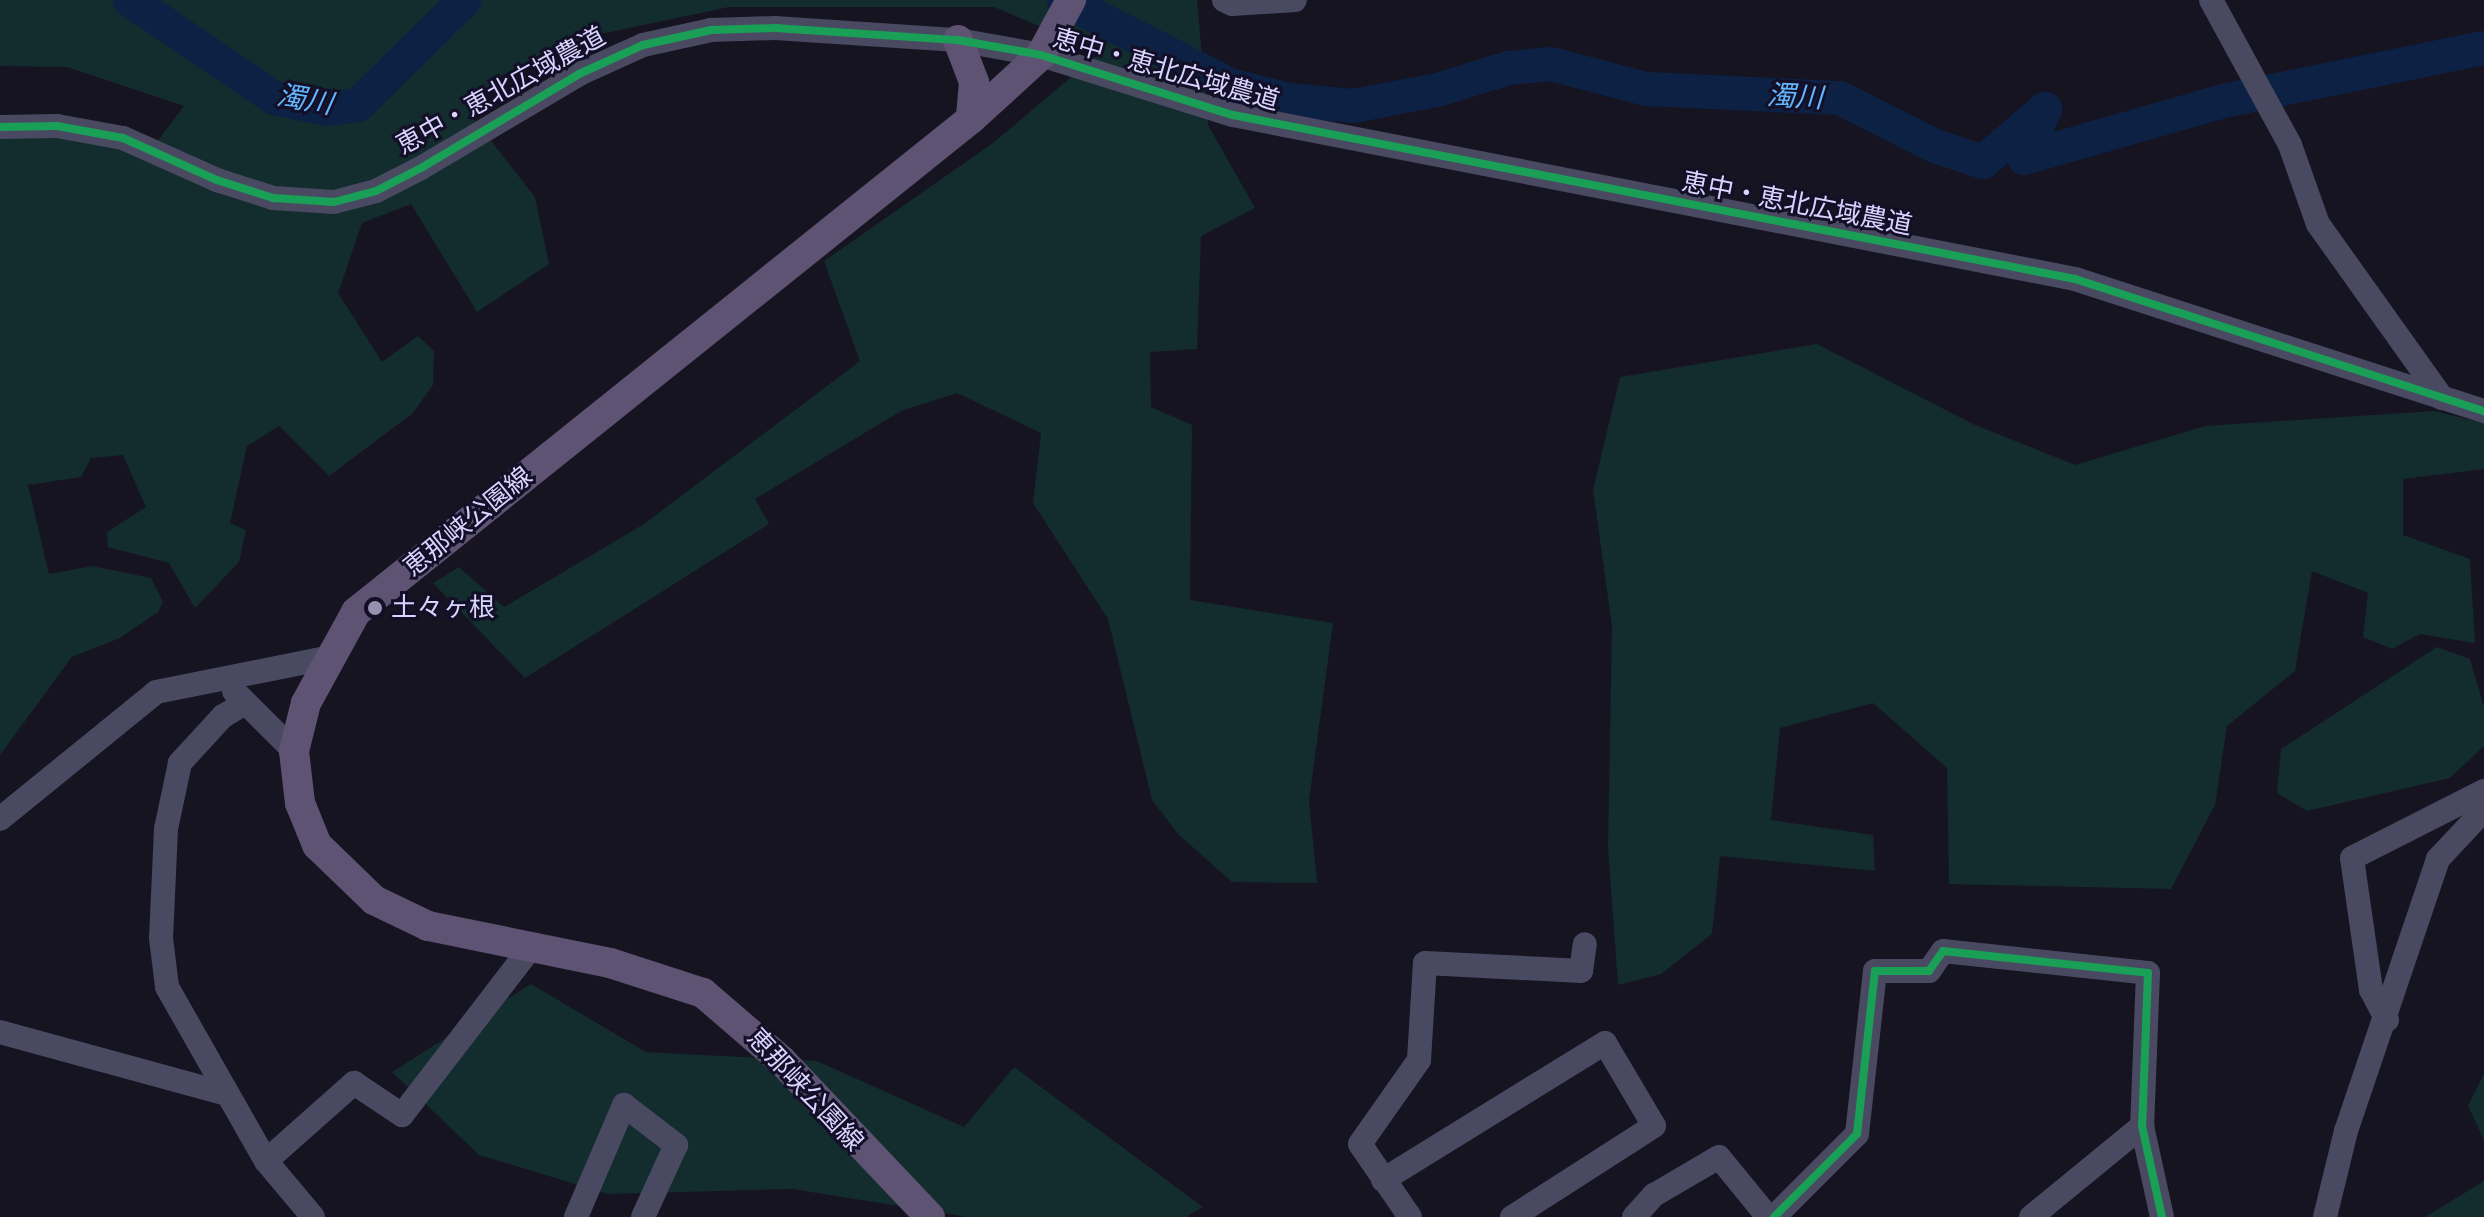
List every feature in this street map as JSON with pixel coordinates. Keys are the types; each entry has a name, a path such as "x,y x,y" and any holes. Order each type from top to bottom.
{"main road":[{"name":"恵那峡公園線","path":"930,1217 730,1011 684,984 532,946 428,926 374,900 346,877 317,845 300,803 294,751 306,703 356,612 971,119 1041,55 1067,10"},
{"path":"958,40 974,82 971,119"}],"street":[{"path":"1224,0 1295,0"},
{"path":"2211,0 2290,145 2318,224 2442,398"},
{"name":"恵中・恵北広域農道","path":"0,127 57,126 123,138 217,180 273,198 334,202 399,180 579,74 643,45 711,30 775,28 958,40 1041,55 1233,115 2075,279 2484,411"},
{"path":"0,819 156,692 331,657"},
{"path":"222,678 294,751"},
{"path":"245,703 223,716 180,763 165,860 161,938 167,987 266,1161 313,1217"},
{"path":"2387,1020 2371,990 2352,858 2484,791"},
{"path":"2325,1217 2346,1131 2387,1020 2438,859 2484,810"},
{"path":"1410,1217 1360,1144 1419,1060 1425,963 1581,971 1585,944"},
{"path":"266,1161 354,1083 402,1115 532,946"},
{"path":"1634,1217 1654,1195 1719,1157 1771,1217 1857,1134 1875,971 1929,971 1943,951 2148,973 2142,1126 2162,1217"},
{"path":"0,1032 227,1094"},
{"path":"1383,1180 1605,1043 1654,1126 1512,1217"},
{"path":"576,1217 624,1105 676,1145 643,1217"},
{"path":"2031,1217 2142,1126"}],"green space":[{"path":"0,0 1197,0 1208,125 1255,208 1201,236 1197,349 1150,352 1151,407 1192,425 1190,600 1333,623 1309,801 1317,883 1232,882 1179,835 1152,800 1108,619 1033,503 1041,433 957,393 901,411 755,499 769,524 525,678 433,583 459,567 504,607 644,524 860,361 824,261 993,143 1101,52 994,7 729,7 591,36 494,79 471,115 535,197 549,264 477,312 411,204 362,223 338,293 382,362 418,336 434,351 433,385 413,413 329,476 279,426 247,446 230,523 246,530 239,562 195,608 169,563 108,547 107,532 146,507 123,455 91,458 81,477 28,485 49,574 92,566 151,578 163,602 158,612 120,638 72,657 0,755 0,133 57,133 147,155 184,106 67,67 0,66"},
{"path":"1817,344 1975,425 2075,465 2205,426 2434,411 2484,423 2484,469 2403,479 2403,535 2470,559 2475,643 2420,634 2392,649 2363,637 2368,593 2312,571 2295,671 2227,726 2215,805 2171,889 1949,884 1947,768 1873,703 1780,728 1771,820 1873,835 1875,871 1720,856 1712,934 1661,974 1618,985 1608,847 1612,626 1593,490 1620,377"},
{"path":"2437,647 2470,659 2484,707 2484,746 2450,778 2307,811 2277,793 2281,749"},
{"path":"531,984 646,1052 817,1061 964,1127 1014,1067 1203,1207 1186,1217 968,1217 792,1189 608,1194 479,1155 392,1072"},
{"path":"2484,1074 2484,1140 2468,1106"},
{"path":"2484,1181 2484,1217 2425,1217"}],"waterway":[{"name":"濁川","path":"130,0 274,98 327,109 358,105 465,0"},
{"name":"濁川","path":"1064,0 1230,85 1289,100 1353,106 1437,90 1509,68 1551,64 1646,89 1840,98 1935,146 1983,162 2045,109 2024,158 2228,100 2484,48"}],"cycle path":[{"path":"0,127 57,126 123,138 217,180 273,198 334,202 376,191 421,168 579,74 643,45 711,30 775,28 958,40 1041,55 1233,115 2075,279 2484,411"},
{"path":"1774,1217 1857,1134 1875,971 1929,971 1943,951 2148,973 2142,1126 2162,1217"}],"place":[{"name":"土々ヶ根","path":"375,608"}]}
